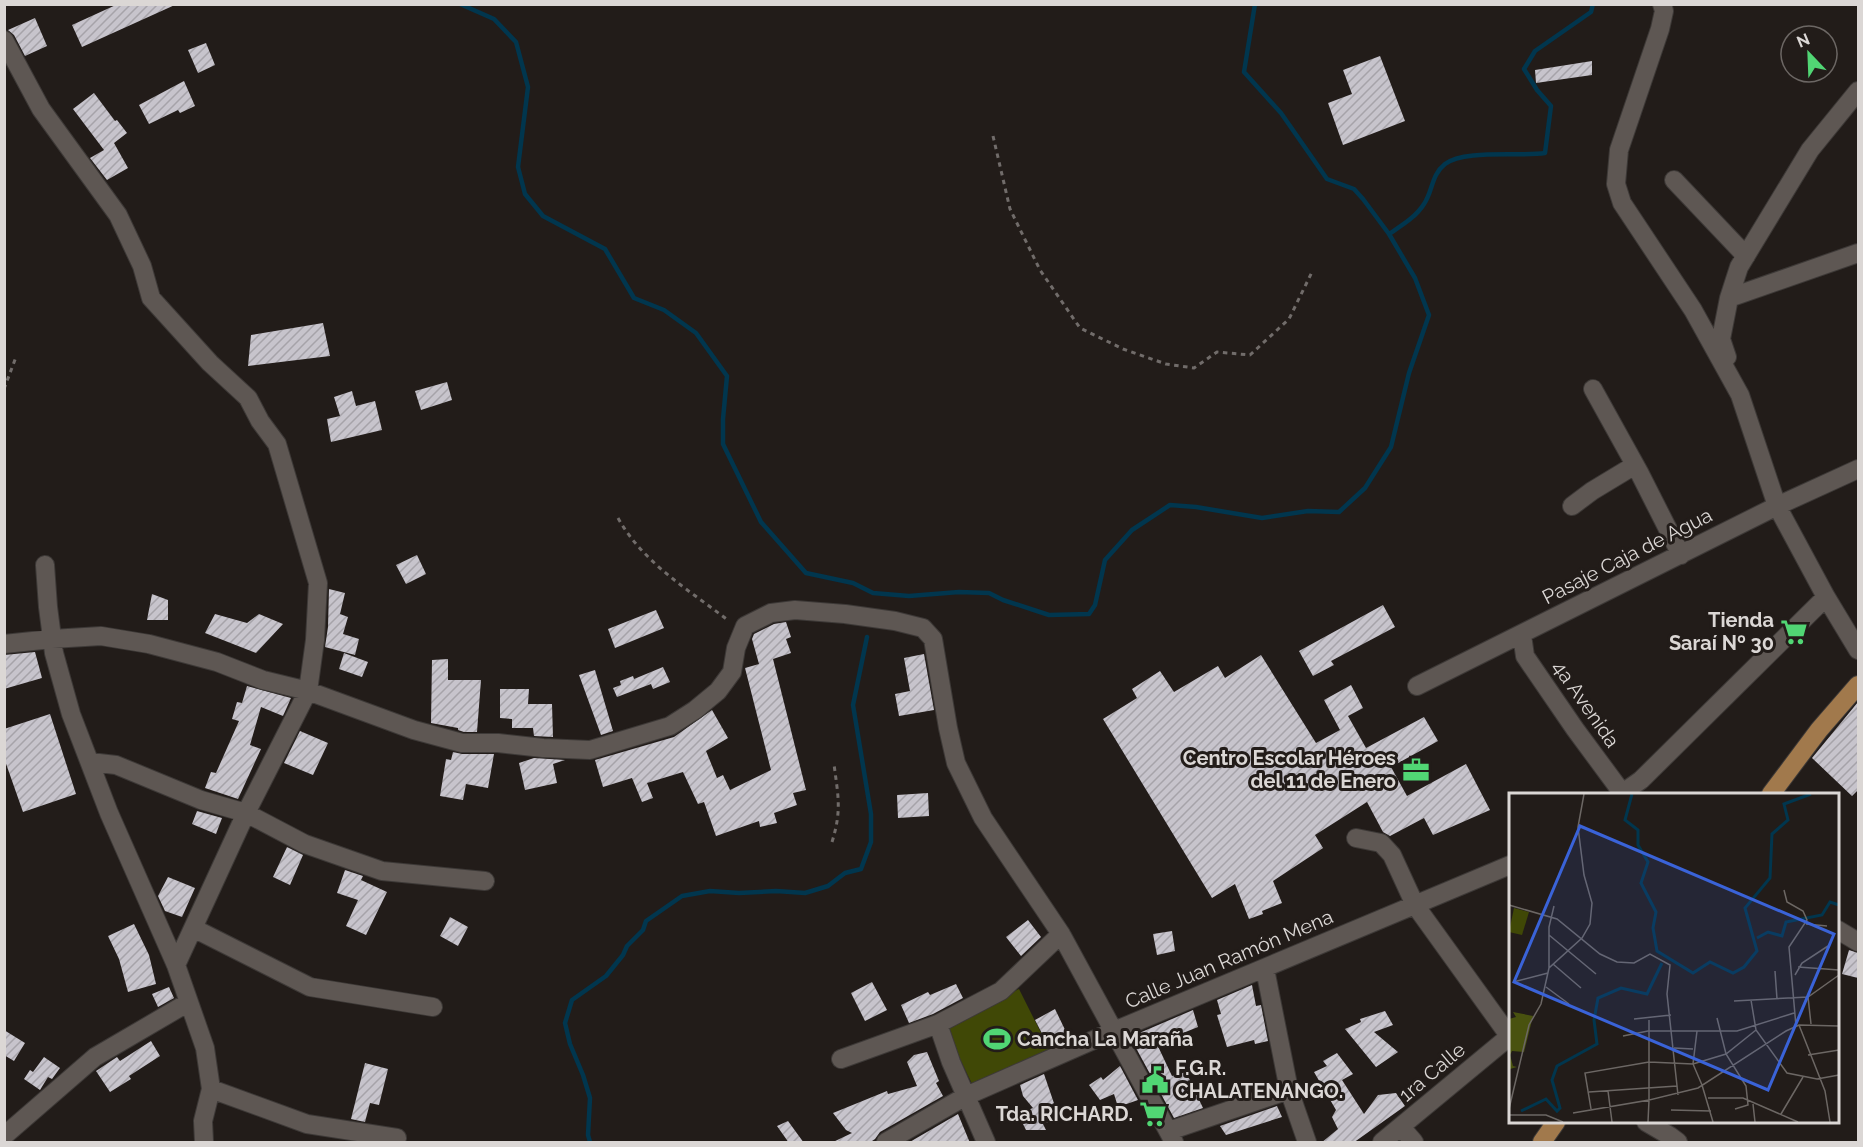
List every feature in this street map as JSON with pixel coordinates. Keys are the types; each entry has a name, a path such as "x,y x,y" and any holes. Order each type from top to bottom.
{"main road":[{"path":"1772,793 1819,730 1858,685"},
{"path":"1542,1143 1555,1123"}],"street":[{"path":"1668,7 1619,150 1616,184 1622,203 1693,310 1740,395"},
{"path":"4,40 41,109 118,215 142,266 152,298 208,360 248,398 260,421 277,444 318,583 315,640 308,691 246,813 176,965"},
{"path":"1858,91 1810,150 1739,267 1720,339 1777,506 1826,597 1858,650"},
{"path":"1674,180 1746,256"},
{"path":"1729,298 1858,253"},
{"path":"1593,389 1681,555"},
{"path":"1572,506 1635,465"},
{"name":"Pasaje Caja de Agua","path":"1417,686 1777,506 1858,469"},
{"path":"45,565 54,654 70,714 109,813 176,965 205,1048 211,1089 203,1121 204,1143"},
{"path":"1623,793 1641,780 1826,597"},
{"path":"4,644 101,636 149,644 217,662 262,680 308,691 414,730 462,743 498,743 590,750 670,726 695,710 718,691 732,672 736,648 746,626 771,613 795,610 845,614 916,626 929,633 935,646 956,763 983,818 1061,934 1171,1137 1290,1090"},
{"name":"4a Avenida","path":"1522,635 1525,656 1621,793"},
{"path":"90,762 116,765 201,800 246,813 305,844 382,871 486,882"},
{"path":"1356,838 1381,843 1386,849 1402,875 1415,905 1509,1036"},
{"name":"Calle Juan Ramón Mena","path":"886,1143 966,1096 1509,865"},
{"path":"193,928 310,987 433,1007"},
{"path":"1839,931 1858,942"},
{"path":"841,1059 938,1024 1001,991 1061,934"},
{"path":"1265,969 1290,1090 1307,1143"},
{"path":"4,1136 96,1058 189,1002"},
{"path":"938,1024 951,1062 986,1143"},
{"name":"1ra Calle","path":"1383,1143 1509,1038"},
{"path":"211,1089 307,1124 397,1138"},
{"path":"1648,1123 1678,1143"},
{"path":"1401,1127 1414,1143"}],"path":[{"path":"993,136 1010,209 1040,270 1080,328 1123,349 1166,364 1194,368 1217,352 1251,355 1289,319 1313,270"},
{"path":"4,389 16,357"},
{"path":"618,518 627,535 645,556 742,632"},
{"path":"832,842 839,812 834,764"}],"green space":[{"name":"Cancha La Maraña","path":"1019,989 1050,1051 973,1086 944,1026"}],"building":[{"path":"118,4 177,4 82,47 72,25"},
{"path":"35,18 47,46 25,56 14,35 8,30"},
{"path":"206,43 215,65 198,73 188,50"},
{"path":"1380,56 1405,121 1343,145 1328,103 1352,94 1343,70"},
{"path":"1592,61 1592,75 1536,83 1535,70"},
{"path":"184,81 195,106 180,113 178,110 149,124 139,105"},
{"path":"94,93 127,133 114,143 128,168 107,180 90,158 104,150 73,109"},
{"path":"323,323 330,356 248,366 251,335"},
{"path":"447,382 452,400 421,410 415,391"},
{"path":"352,391 356,406 375,401 382,430 331,442 327,419 340,416 334,397"},
{"path":"417,555 426,574 406,584 396,565"},
{"path":"329,589 345,593 340,614 348,617 343,634 359,639 355,655 325,647"},
{"path":"152,594 168,600 168,620 147,620"},
{"path":"1383,605 1395,627 1331,661 1334,665 1313,676 1299,651"},
{"path":"656,610 664,628 615,648 608,629"},
{"path":"215,614 247,623 259,614 283,624 256,653 205,633"},
{"path":"786,622 791,637 786,639 791,653 773,659 806,790 793,793 797,805 774,813 777,823 760,827 759,821 716,836 704,802 698,804 683,772 647,783 653,798 642,802 632,778 603,787 595,760 674,737 712,710 728,738 706,751 717,778 723,775 730,790 771,770 745,668 759,664 752,639 754,634 774,624"},
{"path":"35,652 42,678 4,689 4,655"},
{"path":"344,653 368,662 362,677 339,669"},
{"path":"924,654 934,710 899,716 895,694 910,691 904,658"},
{"path":"1261,655 1316,743 1340,730 1324,700 1351,685 1363,708 1348,716 1366,748 1424,717 1438,741 1391,767 1407,796 1466,764 1490,810 1433,835 1424,818 1390,836 1383,832 1367,802 1315,835 1323,848 1273,881 1282,903 1249,919 1235,884 1212,898 1103,719 1137,698 1132,689 1160,671 1174,692 1218,666 1225,678"},
{"path":"448,659 448,680 481,680 477,732 464,732 458,728 431,723 432,660"},
{"path":"663,667 670,682 653,689 651,684 617,697 613,688 621,685 620,681 633,676 634,679"},
{"path":"595,670 613,731 601,735 579,675"},
{"path":"247,686 291,698 283,716 261,707 250,745 261,749 238,799 205,788 211,772 216,773 239,721 232,719 237,702 242,703"},
{"path":"500,689 529,689 528,704 552,704 553,737 534,736 533,728 512,728 512,719 500,718"},
{"path":"1858,702 1858,790 1852,796 1812,758"},
{"path":"50,714 76,794 23,812 4,758 4,729"},
{"path":"300,731 328,743 313,775 284,763"},
{"path":"453,752 494,754 488,788 466,784 463,800 440,796 446,759 451,760"},
{"path":"534,758 565,760 553,764 557,783 525,790 519,763"},
{"path":"928,793 929,816 898,818 897,795"},
{"path":"197,811 222,818 216,834 192,824"},
{"path":"287,847 303,855 290,885 273,877"},
{"path":"345,870 363,876 361,880 387,892 366,935 346,926 358,900 337,893"},
{"path":"168,877 195,888 182,917 165,911 158,896"},
{"path":"450,917 468,927 458,946 440,936"},
{"path":"1028,920 1041,937 1021,956 1006,937"},
{"path":"134,924 149,955 156,984 128,992 119,959 108,936"},
{"path":"1172,931 1175,951 1157,955 1153,934"},
{"path":"1849,950 1858,953 1858,978 1842,974"},
{"path":"872,982 887,1010 865,1021 851,993"},
{"path":"956,984 963,998 933,1014 909,1023 901,1005 928,992 930,995"},
{"path":"1252,985 1256,1006 1261,1005 1268,1041 1255,1044 1254,1040 1227,1047 1217,1015 1221,1014 1217,1000"},
{"path":"169,987 174,998 158,1007 152,994"},
{"path":"1055,1009 1069,1038 1049,1047 1035,1020"},
{"path":"1193,1010 1198,1027 1183,1033 1181,1029 1155,1040 1172,1076 1186,1072 1203,1108 1174,1118 1130,1037"},
{"path":"1385,1011 1393,1025 1374,1032 1398,1052 1376,1067 1345,1029 1361,1022 1360,1019"},
{"path":"4,1030 25,1043 14,1061 4,1055"},
{"path":"151,1041 160,1056 129,1076 131,1079 110,1092 96,1071 117,1057 120,1061"},
{"path":"927,1052 939,1081 936,1083 943,1096 880,1132 869,1143 831,1143 852,1133 846,1130 833,1113 887,1091 888,1094 917,1086 907,1062 914,1055"},
{"path":"1337,1053 1353,1074 1342,1080 1364,1114 1378,1095 1396,1093 1405,1106 1353,1143 1321,1143 1338,1129 1332,1117 1336,1110 1314,1072 1327,1066 1323,1061"},
{"path":"44,1057 60,1068 52,1079 48,1077 40,1090 24,1079 30,1070 33,1072"},
{"path":"365,1063 388,1069 379,1105 370,1103 365,1122 351,1119"},
{"path":"1120,1066 1138,1100 1118,1107 1114,1094 1100,1100 1089,1085 1101,1077 1103,1080"},
{"path":"1044,1074 1059,1118 1043,1124 1046,1130 1026,1130 1018,1114 1033,1108 1023,1096 1020,1085"},
{"path":"1277,1106 1282,1117 1226,1135 1220,1126"},
{"path":"958,1114 970,1143 908,1143"},
{"path":"788,1121 804,1143 789,1143 777,1126"}],"waterway":[{"path":"460,4 494,19 516,42 528,87 518,167 525,194 543,216 605,249 634,298 664,310 696,333 727,376 723,444 761,522 806,573 853,583 873,593 909,596 959,592 989,593 1049,615 1089,614 1095,605 1105,560 1132,530 1170,505 1262,518 1308,511 1339,512 1365,488 1391,447 1409,373 1429,315 1415,278 1389,234 1363,199 1354,189 1327,179 1281,113 1244,72 1255,4"},
{"path":"1389,234 1421,209 1440,168 1454,159 1478,155 1545,153 1551,106 1537,90 1524,69 1535,51 1591,12 1593,4"},
{"path":"590,1142 588,1135 590,1098 570,1044 565,1023 572,1000 606,976 623,955 627,946 643,930 646,921 682,896 710,891 805,893 828,886 845,873 861,869 871,842 871,814 853,705 867,637"}],"place":[{"name":"Tienda Saraí Nº 30","path":"1794,632"},
{"name":"Centro Escolar Héroes del 11 de Enero","path":"1416,770"},
{"name":"Cancha La Maraña","path":"997,1039"},
{"name":"F.G.R. CHALATENANGO.","path":"1155,1080"},
{"name":"Tda. RICHARD.","path":"1153,1114"}]}
